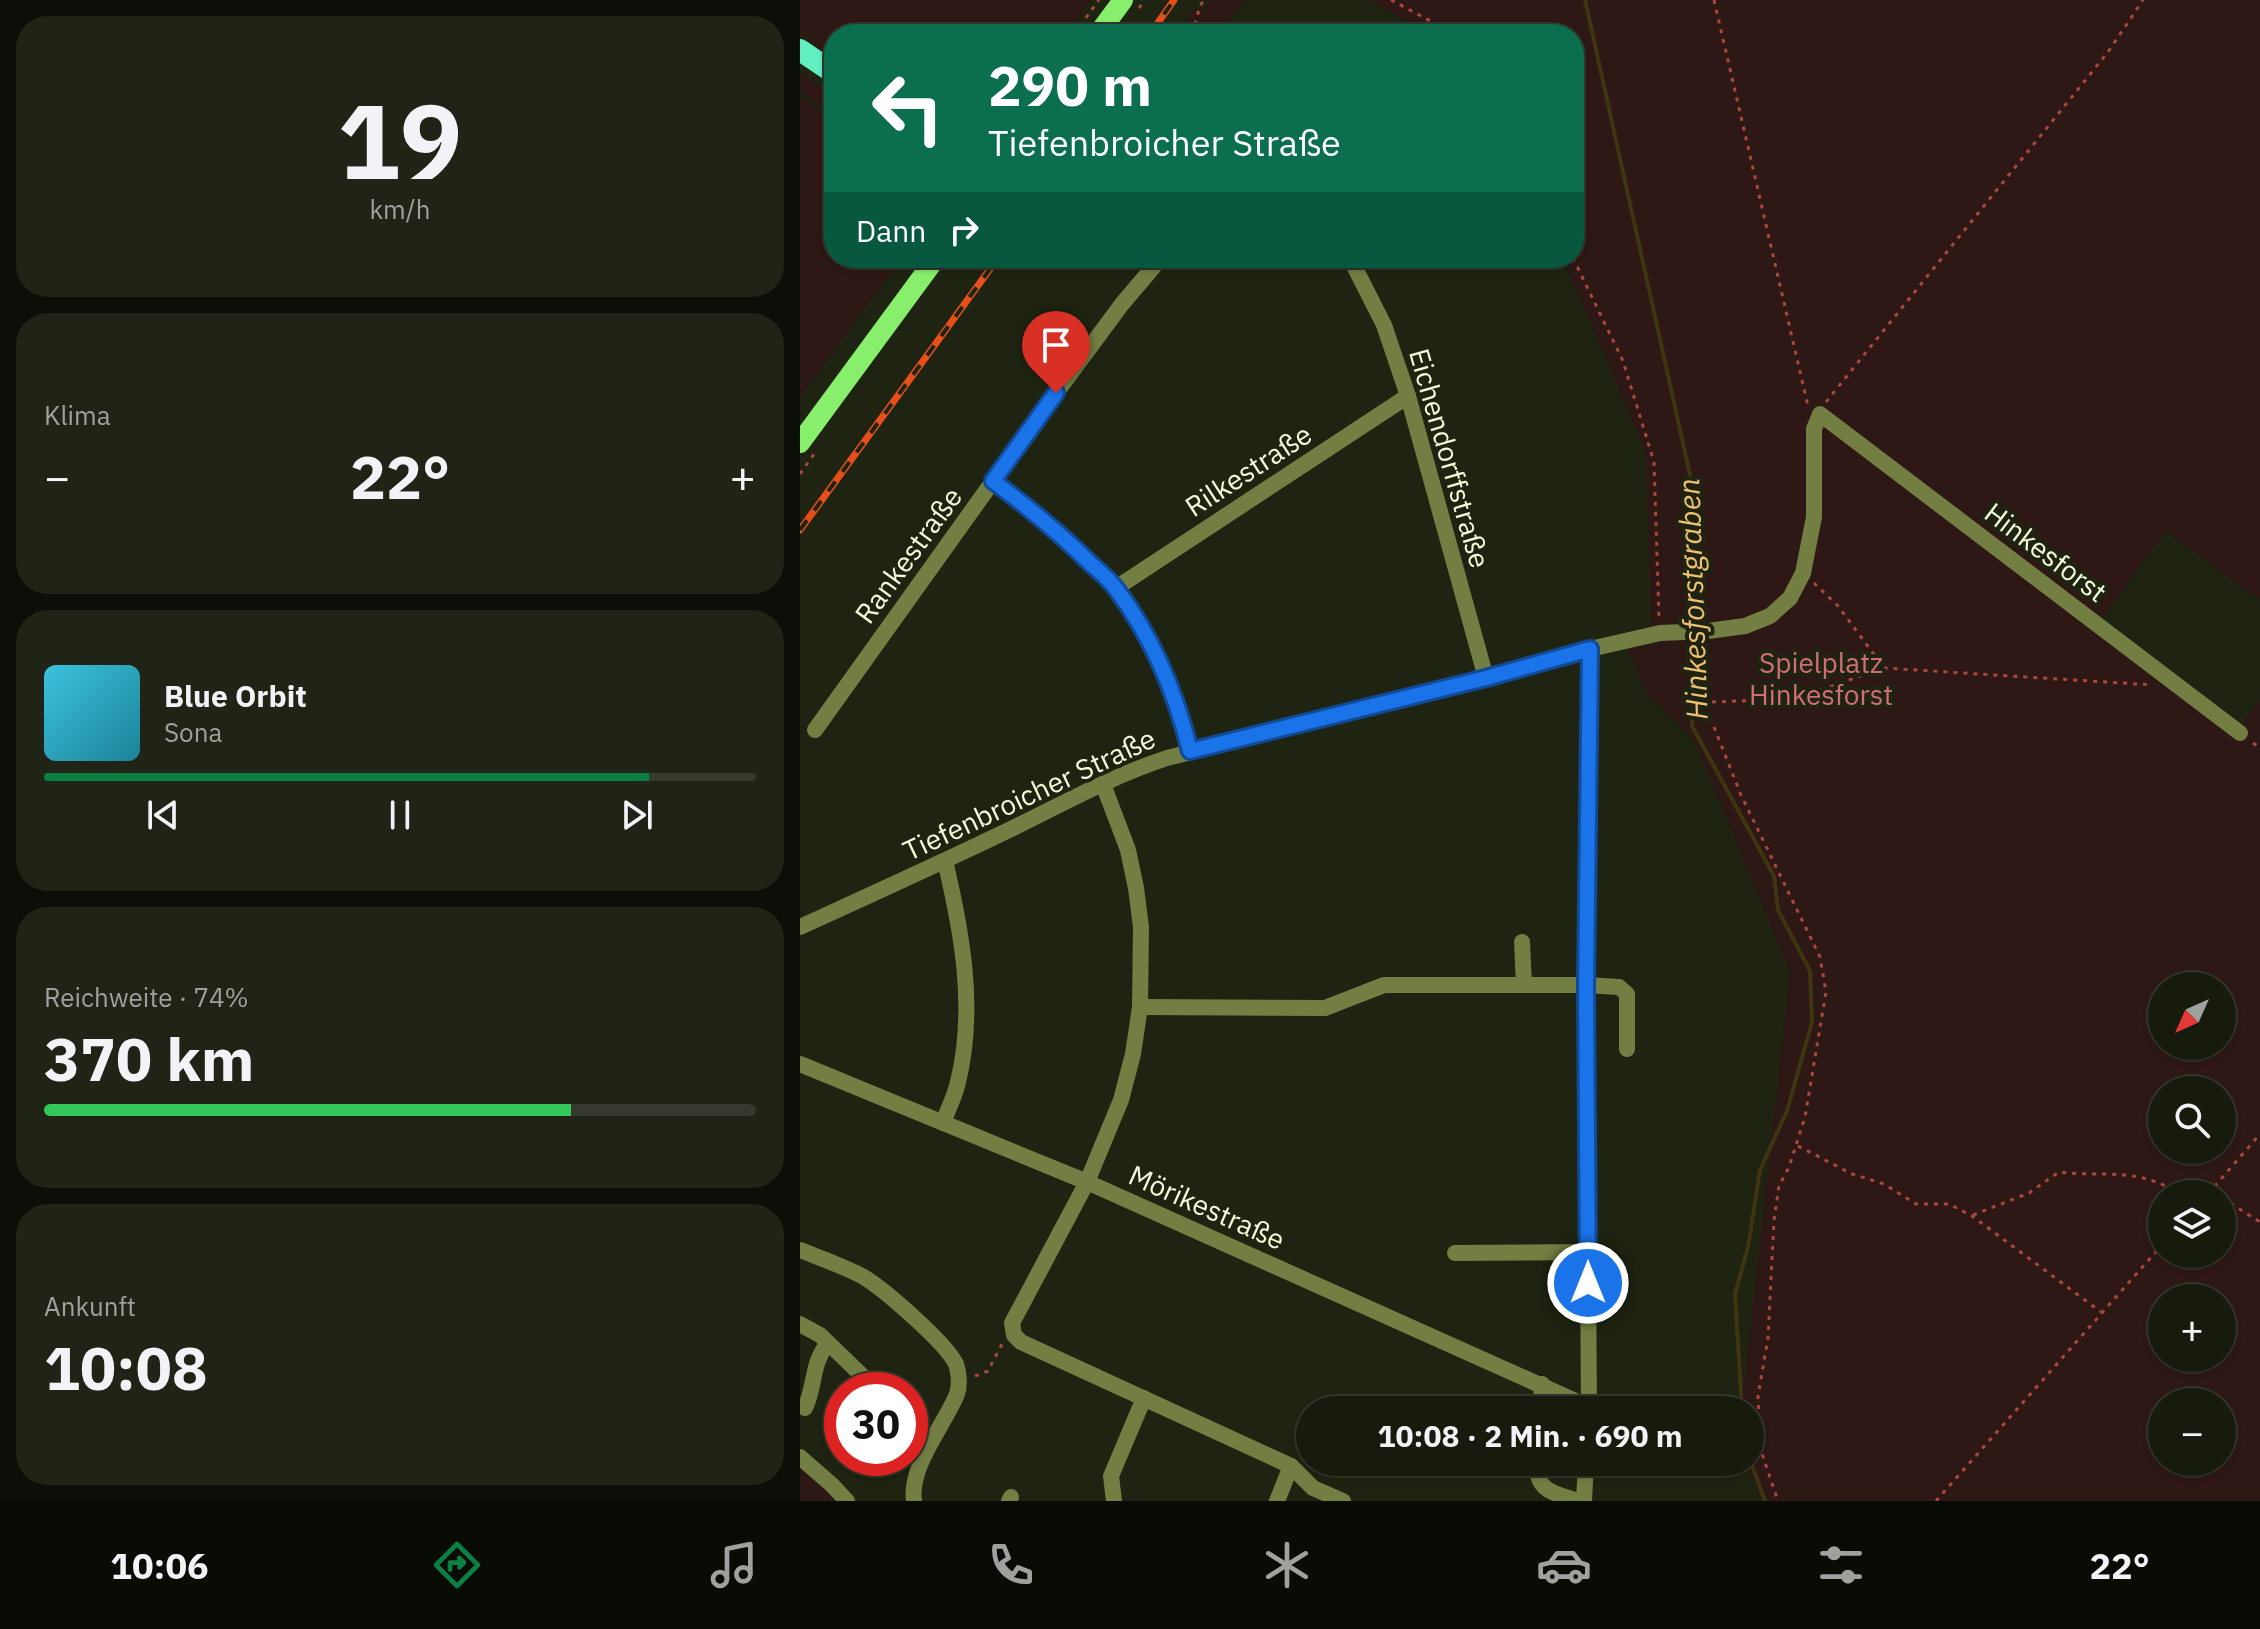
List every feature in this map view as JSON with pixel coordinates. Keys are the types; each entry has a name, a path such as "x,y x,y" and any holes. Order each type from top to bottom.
{"highway":[{"path":"800,50 824,66"}],"main road":[{"path":"1105,24 1123,0"},
{"path":"800,443 929,268"}],"street":[{"name":"Rankestraße","path":"815,730 1122,304 1153,268"},
{"name":"Eichendorffstraße","path":"1355,268 1384,325 1408,396 1486,678"},
{"name":"Rilkestraße","path":"1116,588 1408,396"},
{"path":"1803,573 1814,517 1814,429 1820,414"},
{"name":"Hinkesforst","path":"1820,414 2240,733"},
{"path":"993,481 1058,531 1116,588 1139,623 1165,674 1181,715 1190,751"},
{"name":"Tiefenbroicher Straße","path":"800,927 1144,765 1590,649 1660,633 1745,626 1770,616 1790,598 1803,573"},
{"path":"1589,1396 1586,985 1590,649"},
{"path":"1103,784 1128,850 1141,927 1140,1007 1133,1054 1121,1100 1087,1182 1012,1323 1014,1335 1021,1342 1291,1466 1313,1488 1343,1501"},
{"path":"943,1123 958,1083 966,1002 963,945 945,861"},
{"path":"1522,942 1524,985"},
{"path":"1140,1007 1325,1008 1384,985 1619,987 1627,994 1627,1049"},
{"name":"Mörikestraße","path":"800,1064 1087,1182 1566,1396"},
{"path":"800,1250 862,1276 891,1297 945,1349 956,1364 958,1391 931,1442 917,1477 914,1501"},
{"path":"1455,1253 1588,1252"},
{"path":"800,1324 828,1343 858,1372"},
{"path":"805,1408 818,1355 828,1343"},
{"path":"1541,1396 1542,1384"},
{"path":"1114,1501 1111,1476 1144,1398"},
{"path":"928,1439 931,1442"},
{"path":"800,1457 847,1501"},
{"path":"1277,1501 1291,1466"},
{"path":"1537,1476 1546,1490 1581,1501 1584,1476"}],"path":[{"path":"1081,24 1099,0"},
{"path":"1195,24 1204,0"},
{"path":"1391,0 1436,24"},
{"path":"1714,0 1807,402 1820,414 1827,400 2108,52 2143,0"},
{"path":"1578,268 1623,361 1654,462 1660,633"},
{"path":"1803,573 1838,606 1884,668"},
{"path":"1712,702 1794,699 1884,668 2181,687"},
{"path":"1714,727 1741,795 1820,957 1826,992 1805,1117 1789,1167 1779,1186 1774,1220 1768,1338 1758,1396 1760,1448 1778,1501"},
{"path":"2222,1180 2260,1134"},
{"path":"1796,1145 1852,1174 1884,1184 1916,1204 1949,1204 1972,1216 2101,1312"},
{"path":"1972,1216 2029,1193 2059,1172 2110,1174 2149,1180"},
{"path":"2236,1207 2260,1222"},
{"path":"1936,1501 2148,1260"},
{"path":"959,1375 975,1376 988,1371 1002,1343 1014,1335"}],"green space":[{"path":"800,0 1091,0 1074,24 824,24 824,50 800,35"},
{"path":"1210,0 1246,0 1226,24 1183,24 1193,10 1203,10"},
{"name":"Spielplatz Hinkesforst","path":"1369,0 2260,0 2260,600 2166,531 2094,629 2234,734 2260,700 2260,1501 1762,1501 1752,1476 1764,1476 1764,1396 1743,1396 1790,972 1695,742 1647,693 1627,648 1660,644 1651,626 1646,453 1567,268 1584,268 1584,24 1413,24"},
{"path":"800,73 824,89 824,109 800,91"},
{"path":"800,96 824,114 824,268 894,268 800,397"},
{"path":"800,1464 840,1501 800,1501"}],"waterway":[{"name":"Hinkesforstgraben","path":"1585,0 1694,493 1693,626"},
{"name":"Hinkesforstgraben","path":"1693,634 1692,726 1774,876 1778,910 1810,971 1812,1022 1787,1111 1760,1170 1748,1247 1735,1294 1741,1396"},
{"name":"Hinkesforstgraben","path":"1756,1476 1765,1501"}],"railway":[{"path":"1157,24 1174,0"},
{"path":"800,530 991,268"}],"route":[{"path":"1056,393 993,481 1058,531 1116,588 1139,623 1165,674 1181,715 1190,751 1486,678 1590,649 1586,985 1588,1283"}]}
